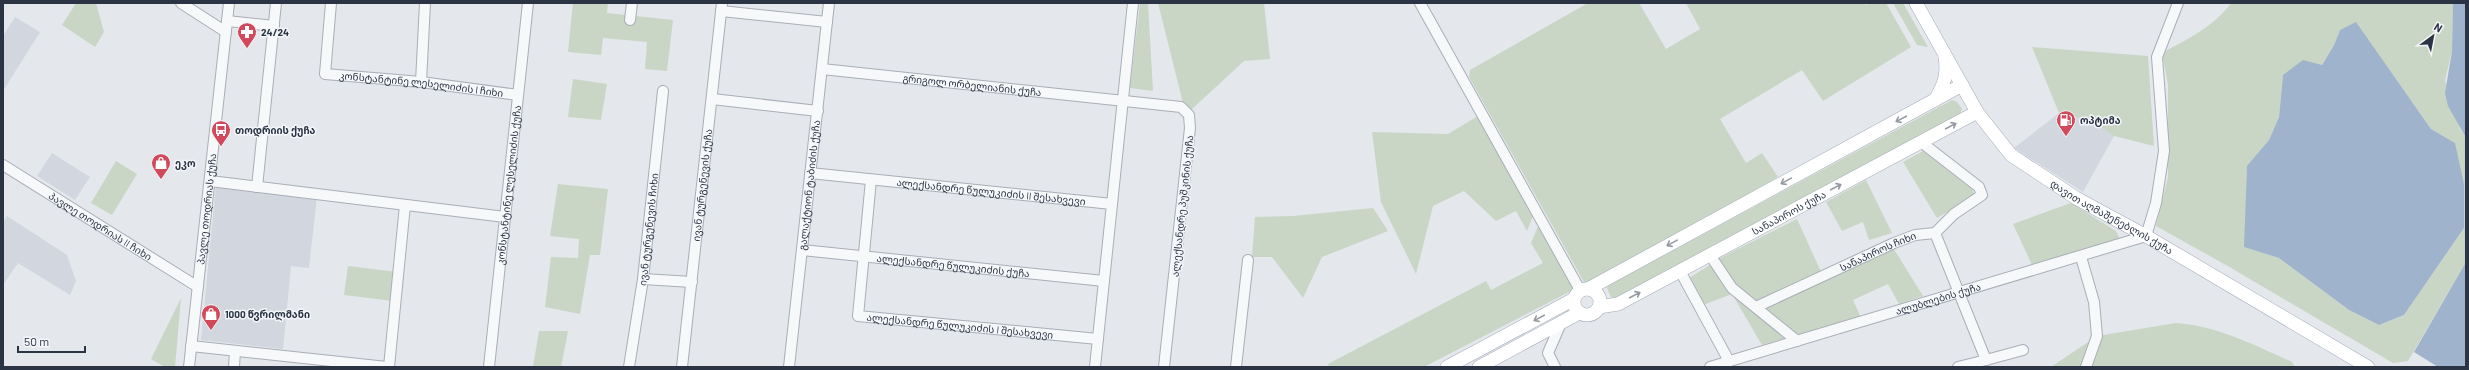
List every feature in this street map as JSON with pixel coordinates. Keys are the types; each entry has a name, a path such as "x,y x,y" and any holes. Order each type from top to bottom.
{"main road":[{"name":"დავით აღმაშენებლის ქუჩა","path":"1916,3 1977,112 2011,155 2076,198 2146,236 2368,367"},
{"path":"1935,100 1944,86 1946,75 1944,53"},
{"path":"1447,367 1962,85"},
{"name":"სანაპიროს ქუჩა","path":"1599,307 1618,304 1977,112"},
{"path":"1479,367 1579,313 1590,315 1599,307 1599,297 1594,291 1580,293"},
{"path":"1579,313 1574,305 1580,293"}],"street":[{"path":"181,3 226,26 274,26"},
{"name":"პავლე თოდრიას ქუჩა","path":"189,367 229,3"},
{"path":"257,187 276,3"},
{"name":"კონსტანტინე ლესელიძის I ჩიხი","path":"331,3 325,74 421,82 518,95"},
{"path":"421,82 425,3"},
{"name":"კონსტანტინე ლესელიძის ქუჩა","path":"489,367 528,3"},
{"path":"630,20 632,3"},
{"name":"გალაქტიონ ტაბიძის ქუჩა","path":"789,367 829,3"},
{"path":"1095,367 1133,3"},
{"path":"1420,3 1580,293"},
{"path":"2146,236 2156,203 2164,151 2157,56 2178,3"},
{"path":"722,7 827,22"},
{"name":"ივან ტურგენევის ქუჩა","path":"682,367 722,7"},
{"name":"გრიგოლ ორბელიანის ქუჩა","path":"822,69 1123,101"},
{"name":"ივან ტურგენევის ჩიხი","path":"629,367 643,279 663,91"},
{"path":"712,99 818,111"},
{"name":"ალექსანდრე პუშკინის ქუჩა","path":"1123,101 1181,107 1189,114 1190,128 1164,367"},
{"path":"1921,142 1979,187 1982,195 1954,214 1935,233 1986,360"},
{"name":"პავლე თოდრიას II ჩიხი","path":"3,165 198,287"},
{"name":"ალექსანდრე წულუკიძის II შესახვევი","path":"810,174 1112,204"},
{"path":"864,256 871,180"},
{"path":"210,181 505,217"},
{"path":"191,346 388,367 405,205"},
{"name":"სანაპიროს ჩიხი","path":"1756,307 1894,242 1915,235 1935,233"},
{"name":"ალუბლების ქუჩა","path":"1710,367 2146,236"},
{"name":"ალექსანდრე წულუკიძის ქუჩა","path":"802,250 1104,281"},
{"path":"1710,255 1732,288 1797,341"},
{"name":"ალექსანდრე წულუკიძის I შესახვევი","path":"864,256 858,316 1098,339"},
{"path":"2080,256 2094,302 2097,336 2086,367"},
{"path":"1236,367 1248,260"},
{"path":"1680,271 1729,361"},
{"path":"643,279 692,282"},
{"path":"1555,367 1548,353 1561,323"},
{"path":"1958,367 2023,350"},
{"path":"234,367 235,351"}],"shaded area":[{"path":"15,17 40,32 3,91 3,36"},
{"path":"2059,113 2090,120 2114,136 2083,192 2014,148"},
{"path":"52,153 90,177 75,200 37,176"},
{"path":"216,185 317,196 309,268 291,266 283,349 201,340"},
{"path":"7,216 67,255 76,281 70,295 18,263 3,285 3,223"}],"green space":[{"path":"76,3 96,3 104,32 95,47 62,25"},
{"path":"573,3 608,3 607,13 673,20 667,71 645,69 647,42 603,38 601,55 568,52"},
{"path":"1140,3 1148,4 1153,91 1130,88"},
{"path":"1158,3 1264,3 1270,59 1244,61 1191,110 1183,103"},
{"path":"1588,3 1639,3 1666,49 1700,29 1686,3 1864,3 1866,5 1870,3 1886,3 1911,47 1823,101 1802,70 1720,119 1746,163 1762,153 1778,177 1588,284 1584,282 1469,77 1470,70"},
{"path":"1893,3 1903,3 1928,47 1917,45"},
{"path":"2231,3 2453,3 2452,51 2445,80 2460,129 2466,138 2466,262 2408,361 2393,363 2226,265 2156,226 2168,177 2168,85 2162,53 2200,32 2217,19","holes":["2356,23 2431,129 2455,143 2464,228 2404,315 2379,325 2349,310 2279,258 2245,247 2247,167 2269,140 2279,117 2283,75 2321,66 2334,45 2340,30"]},
{"path":"2032,47 2148,56 2154,146 2114,136 2090,120 2059,113"},
{"path":"573,79 607,84 601,120 568,117"},
{"path":"1952,100 1957,102 1962,109 1960,114 1615,298 1611,297 1607,288 1609,285"},
{"path":"1478,116 1533,216 1527,231 1516,211 1496,221 1464,191 1433,206 1416,274 1381,202 1372,132 1448,134"},
{"path":"1923,151 1972,189 1975,196 1937,218 1903,162"},
{"path":"116,161 137,174 112,215 91,203"},
{"path":"1866,180 1892,233 1869,240 1863,222 1842,231 1826,202"},
{"path":"558,184 608,189 600,255 590,255 580,314 545,307 551,257 578,258 579,239 550,236"},
{"path":"2071,203 2116,231 2120,239 2032,265 2013,224"},
{"path":"1373,208 1388,231 1322,257 1303,298 1272,257 1252,257 1255,217 1293,216"},
{"path":"1797,219 1822,274 1759,305 1738,287 1718,259"},
{"path":"1539,224 1575,289 1424,367 1329,367 1328,364 1486,281 1491,290 1543,263 1531,243"},
{"path":"1892,246 1923,296 1899,304 1888,284 1853,300 1862,320 1799,340 1760,308"},
{"path":"1713,263 1786,338 1762,345 1732,294 1703,305 1689,278"},
{"path":"348,266 397,272 393,301 344,295"},
{"path":"181,298 175,367 165,367 151,359"},
{"path":"2176,323 2206,328 2236,337 2292,362 2295,367 2051,367 2097,336"},
{"path":"539,331 568,331 561,367 533,367"}],"water":[{"path":"2453,3 2466,3 2466,138 2448,106 2445,93 2452,51"},
{"path":"2356,22 2431,129 2455,143 2464,184 2464,228 2404,315 2379,325 2349,310 2279,258 2244,247 2247,166 2269,140 2279,117 2283,75 2303,60 2322,65 2334,45 2340,30"},
{"path":"2466,262 2466,367 2438,367 2414,352"}],"place":[{"name":"24/24","path":"247,49"},
{"name":"ოპტიმა","path":"2066,137"},
{"name":"თოდრიის ქუჩა","path":"221,147"},
{"name":"ეკო","path":"161,180"},
{"name":"1000 წვრილმანი","path":"211,331"}]}
